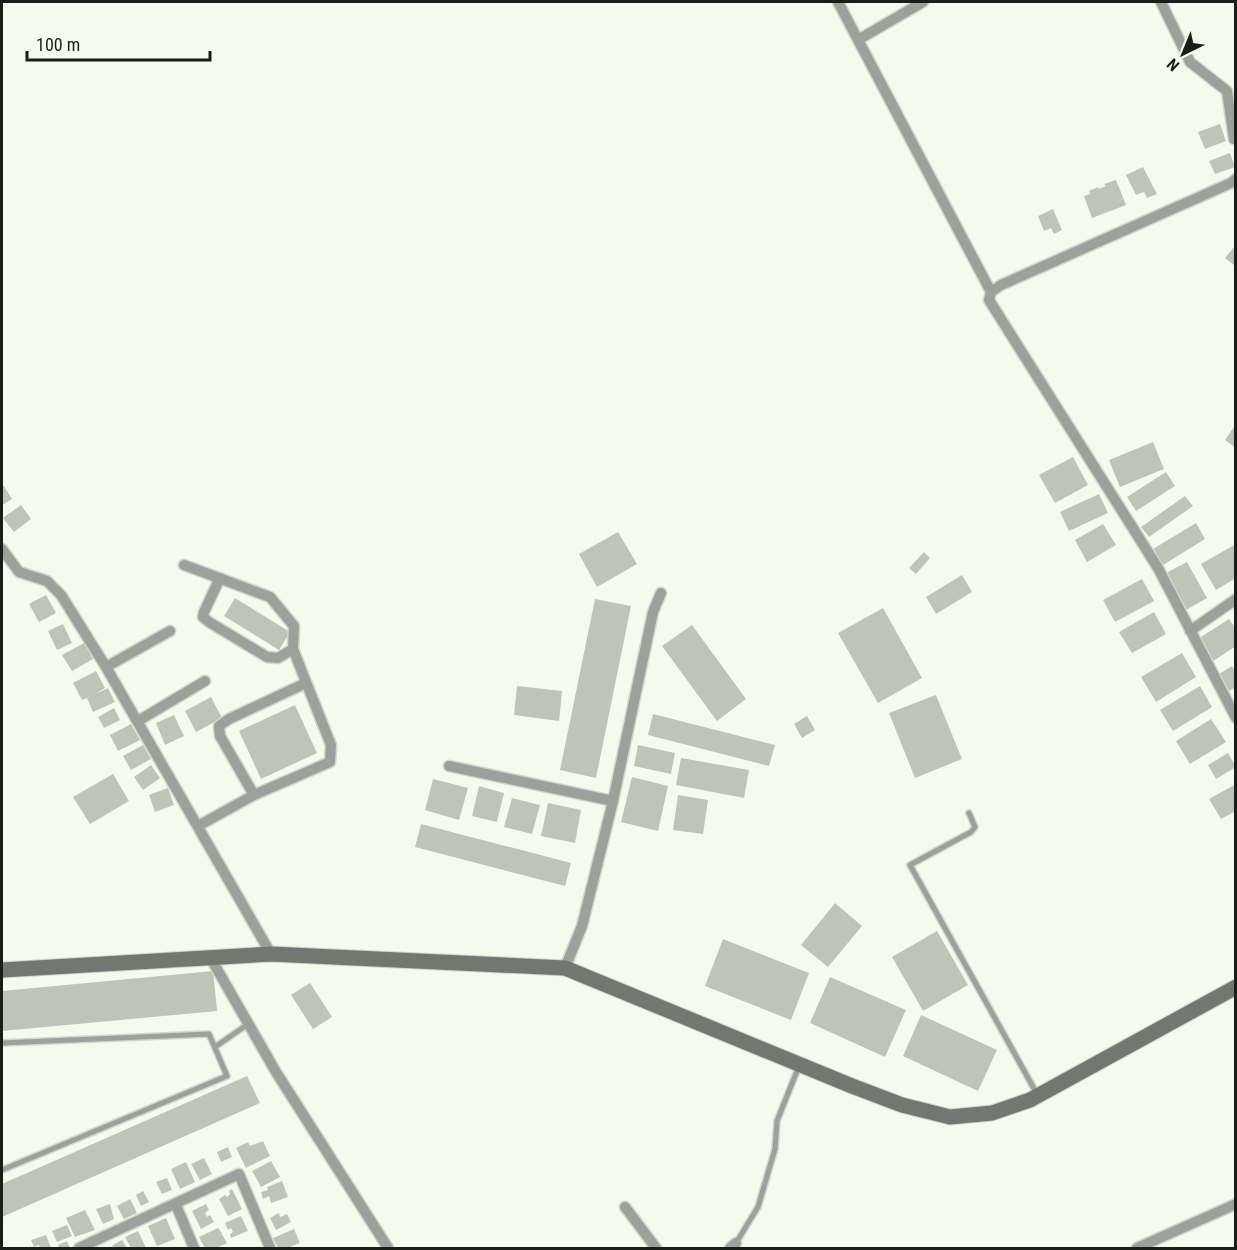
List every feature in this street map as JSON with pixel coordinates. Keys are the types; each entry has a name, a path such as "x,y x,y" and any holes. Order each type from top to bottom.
{"street":[{"path":"838,2 991,292"},
{"path":"858,40 923,2"},
{"path":"1161,2 1190,62 1227,91 1236,140"},
{"path":"1236,179 1001,285 991,292 989,300 1158,568 1236,718"},
{"path":"2,549 19,572 47,581 60,595 138,721 272,954"},
{"path":"184,565 270,597 294,626 293,649 331,745 330,762 254,795 198,826"},
{"path":"220,578 204,612 204,617 209,622 267,657 278,658 293,649"},
{"path":"565,968 582,926 613,801 653,612 661,593"},
{"path":"1190,631 1236,599"},
{"path":"106,667 170,631"},
{"path":"138,721 205,681"},
{"path":"254,795 220,736 219,726 229,719 306,683"},
{"path":"449,766 613,801"},
{"path":"2,970 272,954 565,968 902,1105 950,1117 992,1113 1038,1095 1236,987"},
{"path":"210,957 276,1072 388,1248"},
{"path":"79,1248 239,1174 270,1248"},
{"path":"1137,1248 1236,1204"},
{"path":"176,1205 194,1248"},
{"path":"625,1207 656,1248"}],"lane":[{"path":"969,813 975,826 971,831 910,866 1038,1095"},
{"path":"214,1047 249,1023"},
{"path":"2,1042 209,1034 227,1076 2,1170"},
{"path":"733,1246 758,1207 775,1149 777,1120 800,1064"}],"building":[{"path":"1220,124 1226,141 1205,149 1198,132"},
{"path":"1230,153 1235,167 1215,174 1209,161"},
{"path":"1143,167 1157,194 1147,198 1144,192 1136,195 1126,175"},
{"path":"1116,180 1126,205 1092,218 1084,196 1090,194 1089,191 1098,187 1099,189 1106,186 1104,184"},
{"path":"1053,209 1062,230 1054,234 1051,228 1044,231 1038,216"},
{"path":"1236,245 1236,267 1225,258"},
{"path":"1236,424 1236,448 1225,440"},
{"path":"1153,442 1164,469 1120,487 1109,460"},
{"path":"1073,457 1088,485 1055,503 1039,475"},
{"path":"1166,472 1175,486 1136,511 1127,497"},
{"path":"2,483 12,499 2,505"},
{"path":"1099,494 1108,513 1069,531 1060,512"},
{"path":"1185,496 1193,506 1149,537 1141,527"},
{"path":"21,505 31,519 14,532 3,518"},
{"path":"1196,523 1205,539 1163,565 1153,549"},
{"path":"1103,524 1116,545 1087,562 1075,540"},
{"path":"618,532 637,564 597,587 579,554"},
{"path":"1236,544 1236,578 1216,590 1201,564"},
{"path":"924,552 930,558 916,574 909,568"},
{"path":"1187,562 1207,598 1186,610 1166,573"},
{"path":"962,575 972,592 936,614 926,597"},
{"path":"1142,579 1154,601 1115,622 1103,600"},
{"path":"46,595 56,613 39,622 29,604"},
{"path":"235,598 290,632 279,650 224,616"},
{"path":"595,599 631,606 596,778 560,770"},
{"path":"883,608 922,678 878,703 838,633"},
{"path":"1154,612 1166,634 1132,653 1119,632"},
{"path":"1229,619 1236,629 1236,646 1213,661 1198,639"},
{"path":"63,624 72,643 57,650 48,631"},
{"path":"692,625 746,699 717,721 662,646"},
{"path":"84,643 93,659 72,671 62,655"},
{"path":"1182,653 1196,677 1156,702 1141,677"},
{"path":"1232,666 1236,672 1236,687 1229,691 1219,674"},
{"path":"96,671 105,688 95,694 108,688 115,702 93,712 87,698 82,700 73,683"},
{"path":"517,686 562,691 559,721 514,715"},
{"path":"1200,686 1212,707 1173,731 1160,710"},
{"path":"936,695 962,759 915,778 889,713"},
{"path":"211,697 222,718 196,732 185,711"},
{"path":"295,705 317,753 261,779 239,731"},
{"path":"114,708 120,720 104,728 98,717"},
{"path":"653,714 775,745 769,766 648,735"},
{"path":"174,715 184,736 165,745 156,723"},
{"path":"807,716 815,730 802,738 794,724"},
{"path":"1211,719 1226,742 1190,764 1176,741"},
{"path":"131,724 140,740 118,751 110,735"},
{"path":"143,745 151,759 131,770 123,756"},
{"path":"638,745 675,753 671,774 634,766"},
{"path":"1228,753 1236,767 1216,779 1208,765"},
{"path":"681,758 749,770 744,798 676,785"},
{"path":"151,765 160,778 143,790 134,777"},
{"path":"113,774 129,801 90,824 73,797"},
{"path":"632,777 668,786 658,831 621,822"},
{"path":"433,779 468,788 459,820 425,810"},
{"path":"1236,784 1236,811 1221,819 1209,799"},
{"path":"479,786 504,793 497,822 472,816"},
{"path":"168,788 174,805 155,812 149,795"},
{"path":"678,795 708,800 703,834 673,830"},
{"path":"512,798 540,805 532,834 504,827"},
{"path":"548,803 581,810 575,843 541,836"},
{"path":"421,824 571,863 565,886 415,847"},
{"path":"835,903 862,926 828,967 801,945"},
{"path":"937,931 968,985 923,1011 892,957"},
{"path":"723,939 809,973 791,1020 705,986"},
{"path":"213,971 217,1011 2,1031 2,991"},
{"path":"830,977 906,1010 885,1057 810,1023"},
{"path":"310,983 332,1017 313,1029 291,995"},
{"path":"921,1015 997,1050 978,1091 903,1056"},
{"path":"247,1076 260,1103 2,1217 2,1184"},
{"path":"263,1141 270,1156 246,1168 236,1148 248,1142 250,1146"},
{"path":"228,1147 232,1157 221,1162 217,1152"},
{"path":"204,1158 212,1174 200,1180 191,1164"},
{"path":"271,1161 280,1177 261,1187 252,1171"},
{"path":"186,1162 195,1182 180,1189 171,1169"},
{"path":"167,1178 172,1190 162,1194 156,1182"},
{"path":"282,1181 288,1197 271,1203 269,1196 263,1199 261,1192"},
{"path":"232,1189 242,1209 228,1216 219,1199 225,1195 227,1197"},
{"path":"143,1191 149,1202 141,1206 136,1195"},
{"path":"130,1199 137,1213 124,1219 117,1206"},
{"path":"110,1204 114,1219 103,1224 96,1209"},
{"path":"206,1204 209,1210 205,1213 207,1217 210,1215 214,1222 201,1229 192,1211"},
{"path":"85,1210 95,1230 75,1237 66,1218"},
{"path":"279,1213 280,1217 287,1214 291,1222 276,1230 270,1218"},
{"path":"241,1216 248,1231 231,1238 230,1234 233,1232 231,1228 228,1230 225,1223"},
{"path":"166,1218 175,1239 157,1246 148,1226"},
{"path":"67,1225 72,1236 57,1242 52,1231"},
{"path":"218,1228 222,1233 220,1236 222,1234 227,1243 216,1248 205,1248 199,1237"},
{"path":"294,1229 300,1243 287,1248 278,1248 273,1238"},
{"path":"138,1231 146,1248 131,1248 125,1237"},
{"path":"46,1235 51,1248 40,1248 39,1245 34,1247 31,1240"},
{"path":"122,1240 127,1248 112,1248 113,1245"},
{"path":"67,1241 70,1248 59,1248 58,1245"}]}
